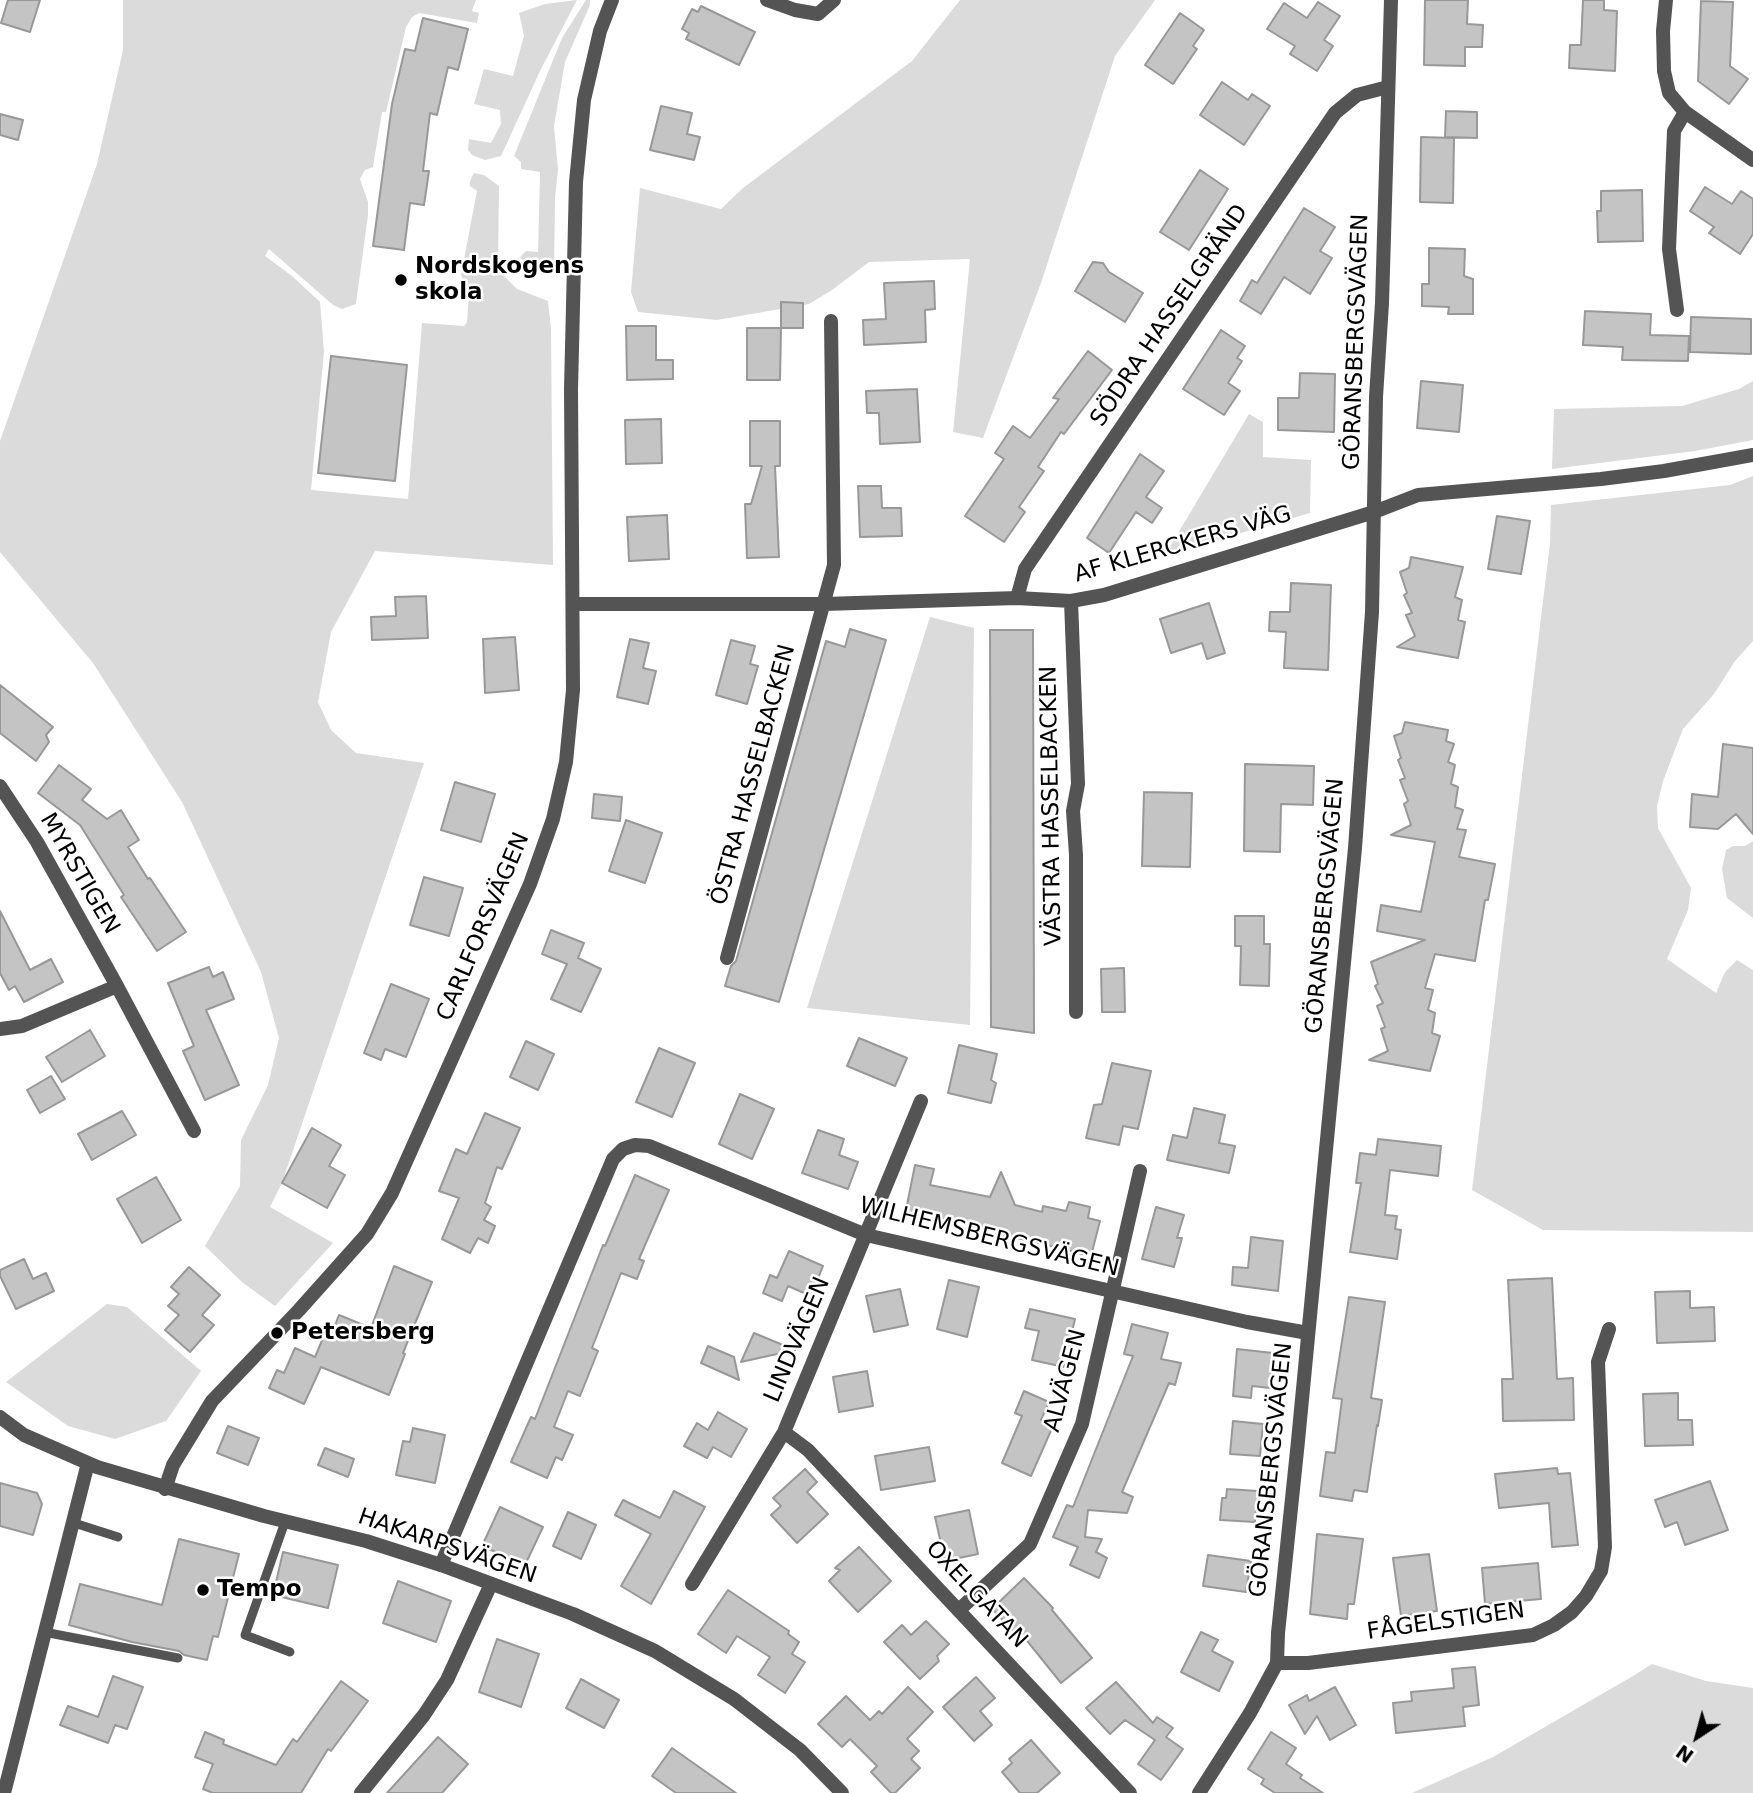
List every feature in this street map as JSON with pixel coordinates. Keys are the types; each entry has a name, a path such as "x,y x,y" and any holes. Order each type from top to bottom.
{"street":[{"name":"CARLFORSVÄGEN","path":"165,1489 179,1455 212,1401 367,1234 392,1192 530,884 553,819 566,762 573,690 571,389 576,182 584,100 600,31 612,0"},
{"path":"767,0 795,10 818,14 834,0"},
{"name":"GÖRANSBERGSVÄGEN","path":"1199,1793 1250,1713 1277,1663 1356,835 1372,612 1391,0"},
{"path":"1666,0 1663,31 1664,71 1669,93 1685,112 1753,160"},
{"name":"SÖDRA HASSELGRÄND","path":"1017,598 1026,569 1335,113 1357,95 1388,87"},
{"path":"1677,310 1669,249 1673,145 1674,131 1685,112"},
{"name":"ÖSTRA HASSELBACKEN","path":"727,958 834,565 831,321"},
{"name":"AF KLERCKERS VÄG","path":"574,604 824,604 1017,598 1071,601 1104,596 1374,512 1418,495 1601,479 1753,455"},
{"name":"VÄSTRA HASSELBACKEN","path":"1071,601 1077,784 1073,811 1076,855 1076,1012"},
{"name":"MYRSTIGEN","path":"0,786 37,842 194,1131"},
{"path":"0,1029 22,1026 117,986"},
{"name":"LINDVÄGEN","path":"692,1584 784,1432 921,1101"},
{"name":"WILHEMSBERGSVÄGEN","path":"441,1565 613,1159 623,1149 635,1144 649,1146 866,1235 1308,1334"},
{"name":"ALVÄGEN","path":"959,1610 1030,1544 1082,1424 1140,1171"},
{"name":"FÅGELSTIGEN","path":"1277,1663 1308,1663 1533,1635 1572,1612 1601,1572 1605,1547 1598,1362 1609,1329"},
{"name":"HAKARPSVÄGEN","path":"0,1417 24,1434 88,1463 165,1489 366,1541 441,1565 573,1614 666,1658 734,1699 800,1750 842,1793"},
{"name":"OXELGATAN","path":"784,1432 808,1450 1130,1793"},
{"path":"4,1793 88,1463"},
{"path":"361,1793 424,1715 447,1680 491,1584"}],"lane":[{"path":"71,1522 117,1537"},
{"path":"285,1522 245,1635 290,1653"},
{"path":"44,1632 177,1658"}],"shaded area":[{"path":"123,0 476,0 472,11 479,13 477,23 419,13 412,17 406,27 386,112 382,112 373,167 365,170 360,179 368,202 368,215 356,304 342,309 333,305 269,249 265,256 320,302 324,352 311,490 408,499 422,323 464,326 467,322 469,292 461,275 477,191 470,186 474,173 484,175 499,186 498,267 517,289 548,301 551,329 553,565 375,551 331,632 318,702 331,730 356,753 424,763 282,1183 270,1207 333,1243 275,1306 243,1283 205,1246 240,1186 241,1140 268,1085 279,1038 261,972 182,802 93,663 0,552 0,441 97,164 123,50"},
{"path":"577,0 541,69 501,156 485,160 472,155 468,150 469,139 491,143 501,124 500,110 474,104 484,69 513,76 524,36 519,13 545,4"},
{"path":"586,0 590,0 590,5 565,62 554,126 558,170 554,274 543,275 529,269 520,257 526,251 538,252 540,172 521,169 521,162 514,156 562,38"},
{"path":"960,0 1155,0 1115,56 1041,283 983,438 953,432 970,259 869,262 809,304 717,320 638,312 631,292 640,188 721,209 743,188 912,61"},
{"path":"1753,381 1753,440 1695,451 1552,469 1554,409 1682,406 1739,389"},
{"path":"1249,414 1263,422 1263,457 1311,460 1310,513 1165,555"},
{"path":"1753,476 1753,641 1735,661 1714,694 1683,729 1663,781 1657,806 1658,828 1691,888 1688,910 1667,959 1716,993 1725,972 1737,960 1753,970 1753,1232 1543,1230 1472,1190 1550,543 1551,505 1730,485"},
{"path":"930,617 974,628 970,1025 807,1008"},
{"path":"1753,841 1753,918 1727,898 1722,869 1726,850 1733,846 1745,846"},
{"path":"107,1304 127,1307 201,1371 166,1421 115,1439 68,1426 6,1382"},
{"path":"1652,1664 1706,1681 1753,1688 1753,1793 1412,1793 1493,1757"}],"building":[{"path":"8,0 40,0 30,32 1,23"},
{"path":"1425,0 1468,0 1467,24 1483,25 1482,47 1465,47 1465,66 1424,65"},
{"path":"1583,0 1604,0 1604,10 1617,11 1615,71 1569,68 1570,45 1581,45"},
{"path":"1701,1 1733,2 1730,66 1748,79 1729,104 1698,81"},
{"path":"1318,2 1340,16 1324,40 1333,46 1317,71 1290,54 1295,46 1267,29 1284,3 1307,18"},
{"path":"701,6 755,32 739,65 686,39 689,33 682,29 692,9 698,12"},
{"path":"1180,13 1204,30 1193,46 1197,49 1173,84 1145,65"},
{"path":"423,18 468,29 458,70 448,67 437,115 430,113 423,171 429,171 424,205 410,203 404,250 373,246 392,104 405,49 415,51"},
{"path":"1222,82 1248,100 1252,94 1270,106 1244,145 1200,115"},
{"path":"661,106 692,113 687,134 700,137 694,160 650,150"},
{"path":"1446,111 1477,112 1477,138 1445,137"},
{"path":"0,114 23,120 18,140 0,135"},
{"path":"1421,137 1454,138 1453,203 1420,202"},
{"path":"1200,170 1228,189 1189,250 1160,232"},
{"path":"1705,187 1732,204 1741,191 1753,199 1753,234 1740,254 1709,233 1714,227 1690,211"},
{"path":"1642,190 1643,241 1598,242 1597,211 1601,211 1601,191"},
{"path":"1304,208 1335,227 1320,251 1332,258 1310,294 1284,277 1261,314 1240,301 1252,280 1257,283"},
{"path":"1429,248 1465,249 1464,276 1473,279 1473,314 1448,314 1449,307 1422,306 1422,284 1429,284"},
{"path":"1093,262 1103,263 1109,272 1143,293 1125,322 1075,291"},
{"path":"934,281 935,309 925,310 926,342 864,345 863,320 886,319 884,283"},
{"path":"781,302 803,303 803,328 781,328"},
{"path":"1585,311 1651,314 1650,335 1689,336 1688,361 1622,360 1623,347 1583,345"},
{"path":"1691,317 1751,319 1751,354 1690,352"},
{"path":"626,326 656,326 656,360 673,360 673,379 627,380"},
{"path":"747,328 781,328 780,380 747,380"},
{"path":"1221,330 1245,346 1237,358 1242,361 1228,383 1240,391 1224,415 1183,389"},
{"path":"1088,351 1112,370 1064,434 1061,432 1038,467 1044,471 1019,507 1025,512 1004,542 965,516 1004,459 995,453 1013,426 1030,438 1059,399 1053,398"},
{"path":"331,356 407,365 395,481 318,473"},
{"path":"1300,373 1335,374 1334,432 1278,430 1278,398 1299,398"},
{"path":"1421,381 1463,385 1459,432 1417,428"},
{"path":"917,389 920,442 880,444 879,413 867,413 866,391"},
{"path":"661,419 662,463 626,464 625,420"},
{"path":"750,421 780,421 780,466 775,466 779,557 747,558 745,504 751,504 762,466 750,466"},
{"path":"1140,454 1164,471 1146,497 1162,508 1152,523 1136,512 1109,553 1087,538"},
{"path":"858,486 881,486 882,508 901,508 902,536 860,537"},
{"path":"667,515 669,559 629,561 627,517"},
{"path":"1497,516 1530,521 1521,574 1488,569"},
{"path":"1411,557 1463,567 1455,597 1462,600 1458,620 1465,622 1458,658 1397,647 1415,636 1406,615 1412,613 1404,595 1407,593 1400,572 1409,568"},
{"path":"1291,583 1331,585 1328,670 1284,668 1286,632 1269,631 1270,612 1290,612"},
{"path":"426,596 428,638 372,640 371,617 396,616 395,597"},
{"path":"1209,603 1225,653 1207,659 1202,643 1171,653 1160,619"},
{"path":"850,629 886,640 779,1002 725,986 731,966 736,961 826,641 845,647"},
{"path":"990,630 1033,630 1034,1033 991,1027"},
{"path":"515,637 519,690 485,693 483,639"},
{"path":"630,639 649,643 643,668 656,671 648,704 617,697"},
{"path":"731,640 755,646 750,664 758,666 747,704 716,695"},
{"path":"0,685 53,727 46,735 49,742 36,761 0,733"},
{"path":"1405,722 1448,730 1446,741 1454,744 1448,762 1455,765 1451,784 1458,787 1455,807 1463,810 1457,829 1466,830 1459,857 1495,864 1488,900 1485,900 1475,961 1435,954 1425,988 1433,990 1428,1010 1435,1013 1432,1033 1440,1036 1430,1071 1369,1060 1388,1051 1381,1029 1385,1027 1377,1006 1383,1003 1375,986 1378,984 1371,962 1425,940 1377,931 1381,905 1421,912 1435,842 1391,835 1411,825 1404,804 1408,801 1400,780 1405,778 1398,760 1401,758 1394,736 1402,733"},
{"path":"1723,744 1753,748 1753,834 1736,814 1718,829 1690,827 1692,794 1718,797"},
{"path":"1245,764 1314,766 1313,805 1281,804 1280,852 1244,851"},
{"path":"59,765 91,789 82,800 107,819 121,810 139,840 128,847 186,932 157,951 121,897 124,895 80,825 38,793"},
{"path":"455,782 495,794 481,842 441,830"},
{"path":"1144,792 1192,793 1190,867 1142,866"},
{"path":"594,794 622,797 620,821 592,818"},
{"path":"626,820 662,833 645,883 609,871"},
{"path":"424,877 463,888 449,936 410,925"},
{"path":"0,911 30,970 51,959 63,982 24,1002 15,986 9,990 0,973"},
{"path":"1235,916 1264,916 1264,944 1270,944 1269,986 1240,985 1241,946 1235,946"},
{"path":"551,930 584,943 578,958 601,969 581,1012 551,999 567,964 542,954"},
{"path":"209,967 213,977 223,972 234,999 206,1010 239,1085 205,1100 183,1051 194,1046 168,983"},
{"path":"1124,968 1125,1012 1102,1012 1101,969"},
{"path":"391,984 429,999 406,1057 385,1049 381,1060 364,1053"},
{"path":"90,1030 105,1056 62,1082 46,1057"},
{"path":"859,1038 907,1058 895,1086 847,1066"},
{"path":"526,1041 554,1054 538,1090 510,1077"},
{"path":"959,1045 997,1054 991,1080 996,1083 991,1103 948,1093"},
{"path":"659,1048 695,1063 672,1117 636,1102"},
{"path":"1112,1063 1151,1071 1138,1129 1123,1126 1119,1145 1086,1138 1094,1105 1102,1104"},
{"path":"51,1076 65,1099 40,1113 27,1090"},
{"path":"740,1094 774,1109 752,1159 719,1144"},
{"path":"1194,1108 1225,1115 1219,1143 1235,1146 1229,1173 1167,1160 1173,1135 1187,1138"},
{"path":"122,1111 136,1135 92,1160 78,1134"},
{"path":"485,1113 520,1128 502,1169 497,1167 485,1203 491,1207 484,1220 495,1226 488,1243 478,1238 470,1253 442,1239 459,1198 439,1191 456,1149 467,1154"},
{"path":"312,1128 341,1145 329,1166 345,1175 327,1208 282,1183"},
{"path":"818,1130 844,1139 839,1155 858,1162 848,1189 802,1173"},
{"path":"1378,1139 1441,1146 1438,1176 1390,1170 1385,1215 1397,1216 1395,1229 1401,1230 1397,1259 1350,1252 1361,1183 1356,1183 1360,1153 1376,1155"},
{"path":"915,1165 934,1169 930,1185 990,1197 1001,1172 1015,1205 1042,1212 1043,1206 1066,1211 1069,1202 1090,1207 1088,1218 1100,1221 1091,1256 1017,1238 1016,1240 983,1231 983,1227 944,1219 943,1223 905,1215"},
{"path":"635,1175 669,1190 639,1259 644,1261 637,1279 621,1273 592,1348 598,1351 580,1396 568,1391 554,1427 573,1435 562,1460 556,1457 547,1478 511,1462 531,1417 535,1419 603,1245 605,1246"},
{"path":"156,1177 181,1220 142,1243 117,1199"},
{"path":"1156,1207 1184,1215 1177,1238 1182,1238 1174,1267 1142,1259"},
{"path":"1251,1237 1283,1241 1278,1291 1232,1285 1233,1267 1248,1268"},
{"path":"789,1251 823,1266 811,1296 788,1286 782,1301 763,1293 770,1275 777,1278"},
{"path":"24,1259 33,1279 46,1273 54,1291 16,1309 0,1276 0,1270"},
{"path":"394,1266 432,1282 389,1395 321,1367 304,1404 269,1388 277,1370 284,1373 295,1348 315,1357 329,1324 335,1325 339,1315 371,1328"},
{"path":"189,1267 220,1295 202,1315 214,1325 190,1352 165,1330 179,1315 168,1306 179,1294 171,1287"},
{"path":"1552,1278 1557,1379 1573,1378 1574,1420 1503,1421 1502,1379 1513,1379 1508,1280"},
{"path":"949,1280 979,1287 967,1337 937,1329"},
{"path":"900,1289 908,1325 874,1332 866,1296"},
{"path":"1690,1291 1690,1308 1714,1307 1715,1341 1657,1343 1655,1292"},
{"path":"1349,1297 1385,1302 1371,1398 1382,1400 1378,1426 1367,1492 1354,1490 1352,1501 1320,1496 1326,1452 1335,1453 1342,1399 1333,1398"},
{"path":"1030,1309 1075,1319 1064,1367 1032,1360 1039,1331 1025,1328"},
{"path":"1132,1324 1168,1333 1161,1359 1181,1363 1175,1385 1169,1383 1122,1492 1133,1497 1127,1513 1088,1510 1085,1537 1102,1539 1096,1552 1107,1558 1099,1578 1070,1565 1078,1547 1053,1537 1067,1505 1073,1507 1133,1356 1124,1354"},
{"path":"754,1333 795,1350 741,1362"},
{"path":"708,1346 734,1357 739,1380 701,1363"},
{"path":"1237,1349 1273,1353 1270,1388 1252,1386 1251,1398 1233,1396"},
{"path":"867,1371 873,1406 839,1412 833,1377"},
{"path":"1024,1391 1049,1402 1041,1420 1053,1426 1031,1476 1002,1463 1022,1416 1015,1413"},
{"path":"1678,1393 1678,1420 1692,1420 1693,1445 1645,1446 1643,1394"},
{"path":"718,1412 747,1429 731,1457 713,1447 707,1458 684,1446 697,1423 708,1430"},
{"path":"1233,1421 1263,1424 1260,1456 1230,1454"},
{"path":"228,1426 259,1438 248,1465 217,1453"},
{"path":"413,1428 445,1435 435,1483 396,1475 403,1441 410,1442"},
{"path":"929,1447 935,1481 881,1490 875,1456"},
{"path":"325,1448 354,1459 348,1477 318,1465"},
{"path":"1557,1468 1558,1474 1570,1473 1578,1545 1552,1547 1549,1503 1499,1508 1495,1474"},
{"path":"805,1469 817,1482 807,1492 828,1514 797,1543 771,1515 781,1506 773,1498"},
{"path":"1710,1481 1728,1530 1685,1545 1677,1522 1665,1527 1655,1500"},
{"path":"0,1483 37,1493 42,1504 33,1535 0,1526"},
{"path":"1227,1489 1258,1491 1255,1522 1220,1520 1222,1498 1226,1498"},
{"path":"674,1491 705,1507 651,1604 621,1586 651,1534 615,1515 623,1500 660,1518"},
{"path":"500,1507 543,1527 525,1565 482,1546"},
{"path":"969,1510 978,1554 945,1561 935,1517"},
{"path":"568,1512 596,1525 581,1559 553,1546"},
{"path":"1317,1534 1363,1539 1354,1604 1348,1604 1347,1619 1310,1614"},
{"path":"179,1539 239,1554 218,1637 213,1636 207,1660 69,1625 80,1584 162,1605"},
{"path":"859,1547 891,1581 858,1612 829,1581 840,1570 835,1568"},
{"path":"283,1552 338,1565 328,1608 273,1595"},
{"path":"1429,1554 1437,1611 1401,1616 1393,1558"},
{"path":"1208,1555 1251,1561 1246,1592 1203,1586"},
{"path":"1538,1563 1541,1599 1485,1604 1482,1568"},
{"path":"1024,1578 1053,1608 1092,1658 1061,1683 1024,1637 1021,1639 992,1609"},
{"path":"398,1581 451,1601 436,1642 383,1623"},
{"path":"728,1590 789,1631 788,1634 799,1642 792,1654 805,1662 785,1693 758,1675 770,1657 737,1636 726,1653 698,1634"},
{"path":"926,1621 949,1644 937,1656 939,1661 920,1679 884,1642 902,1625 911,1635"},
{"path":"1201,1632 1218,1640 1212,1651 1233,1662 1219,1691 1181,1672"},
{"path":"497,1639 539,1654 521,1707 479,1692"},
{"path":"1475,1667 1479,1705 1463,1707 1465,1726 1396,1733 1393,1703 1412,1701 1411,1692 1454,1688 1452,1669"},
{"path":"113,1676 143,1687 127,1729 115,1725 108,1743 60,1725 68,1706 98,1717"},
{"path":"976,1677 995,1698 980,1711 992,1725 974,1741 943,1707"},
{"path":"581,1679 619,1700 604,1728 566,1708"},
{"path":"341,1681 368,1701 331,1751 328,1749 301,1793 213,1793 203,1789 213,1764 195,1757 205,1732 224,1740 223,1744 276,1765 293,1739 297,1742"},
{"path":"1116,1682 1153,1723 1157,1717 1173,1728 1166,1737 1183,1749 1161,1780 1138,1764 1155,1740 1125,1720 1110,1734 1086,1708"},
{"path":"908,1687 933,1712 907,1739 919,1751 911,1759 920,1768 895,1793 891,1793 871,1772 877,1766 850,1739 842,1747 818,1724 846,1696 870,1720 879,1711 882,1714"},
{"path":"1335,1687 1356,1725 1330,1740 1317,1716 1305,1734 1289,1705 1307,1695 1309,1701"},
{"path":"1271,1732 1296,1748 1286,1764 1302,1775 1300,1778 1323,1793 1275,1793 1261,1784 1264,1779 1248,1769"},
{"path":"438,1737 468,1764 442,1793 387,1793"},
{"path":"1031,1740 1060,1773 1037,1793 1020,1793 1002,1772 1012,1763 1009,1759"},
{"path":"672,1748 736,1793 676,1793 652,1776"}],"place":[{"name":"Nordskogens skola","path":"401,280"},
{"name":"Petersberg","path":"277,1333"},
{"name":"Tempo","path":"203,1590"}]}
